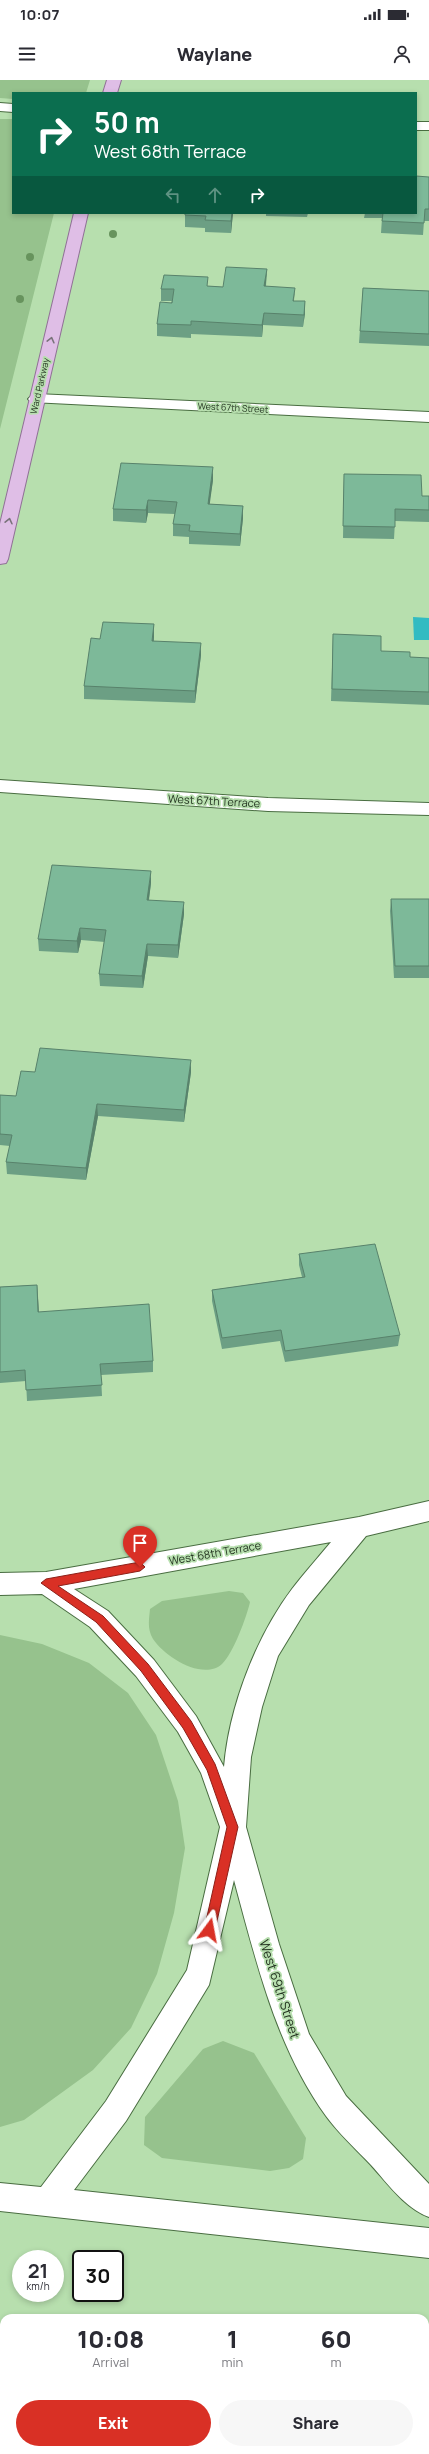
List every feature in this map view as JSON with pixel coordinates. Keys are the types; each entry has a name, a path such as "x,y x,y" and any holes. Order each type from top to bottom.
{"main road":[{"path":"110,92 114,80"},
{"name":"Ward Parkway","path":"0,559 36,399 81,214"}],"street":[{"path":"0,107 12,108"},
{"path":"417,126 429,126"},
{"name":"West 67th Street","path":"36,399 429,417"},
{"name":"West 67th Terrace","path":"0,786 197,800 386,809 429,809"},
{"name":"West 68th Terrace","path":"0,1584 46,1583 359,1528 429,1511"},
{"path":"48,2202 116,2111 199,1974 233,1827 238,1757 249,1707 267,1652 300,1597 359,1528"},
{"name":"West 69th Street","path":"46,1583 99,1619 145,1668 187,1724 212,1768 233,1827 265,1944 297,2041 336,2106 407,2184 429,2203"},
{"path":"0,2197 429,2243"}],"green space":[{"path":"0,80 90,80 86,92 12,92 12,99 0,98"},
{"path":"0,119 12,119 12,214 54,214 0,429"},
{"path":"229,1591 243,1593 250,1602 235,1644 222,1664 214,1669 205,1670 185,1665 166,1653 153,1639 149,1628 150,1609 162,1601"},
{"path":"0,1635 42,1644 89,1663 128,1693 156,1735 178,1801 185,1848 174,1913 157,1974 131,2028 93,2070 24,2120 0,2127"},
{"path":"223,2041 254,2053 306,2138 303,2159 289,2168 270,2171 162,2158 144,2145 145,2117 203,2049"}],"water":[{"path":"413,617 429,618 429,640 414,640"}],"building":[{"path":"417,176 429,177 429,209 425,209 424,223 382,221 383,214 417,214"},
{"path":"232,214 231,221 205,220 206,216 185,215"},
{"path":"226,267 267,269 264,286 295,288 293,301 305,301 304,315 264,313 262,325 191,321 191,325 157,324 160,302 172,303 174,289 161,289 164,275 208,277 207,286 223,287"},
{"path":"363,288 429,291 429,334 360,331"},
{"path":"121,463 213,467 208,504 243,506 240,534 189,531 190,525 173,524 177,502 148,500 146,510 113,509"},
{"path":"344,474 421,475 422,496 429,496 429,510 395,509 395,527 343,526"},
{"path":"103,622 154,624 152,641 201,643 195,691 84,686 91,638 100,639"},
{"path":"333,634 381,636 381,651 410,652 410,657 429,658 429,692 332,689"},
{"path":"52,865 151,871 147,900 184,902 178,945 147,944 142,976 99,974 106,930 80,928 77,941 38,939"},
{"path":"391,899 429,899 429,966 395,966"},
{"path":"40,1048 191,1060 184,1110 97,1104 86,1168 6,1162 12,1135 0,1134 0,1095 16,1096 21,1071 35,1072"},
{"path":"375,1244 400,1335 285,1351 281,1330 222,1338 212,1290 305,1277 299,1254"},
{"path":"37,1285 38,1312 149,1304 153,1361 100,1364 102,1385 26,1390 25,1370 0,1372 0,1287"}],"route":[{"path":"140,1567 46,1583 99,1619 145,1668 187,1724 212,1768 233,1827 209,1930"}]}
